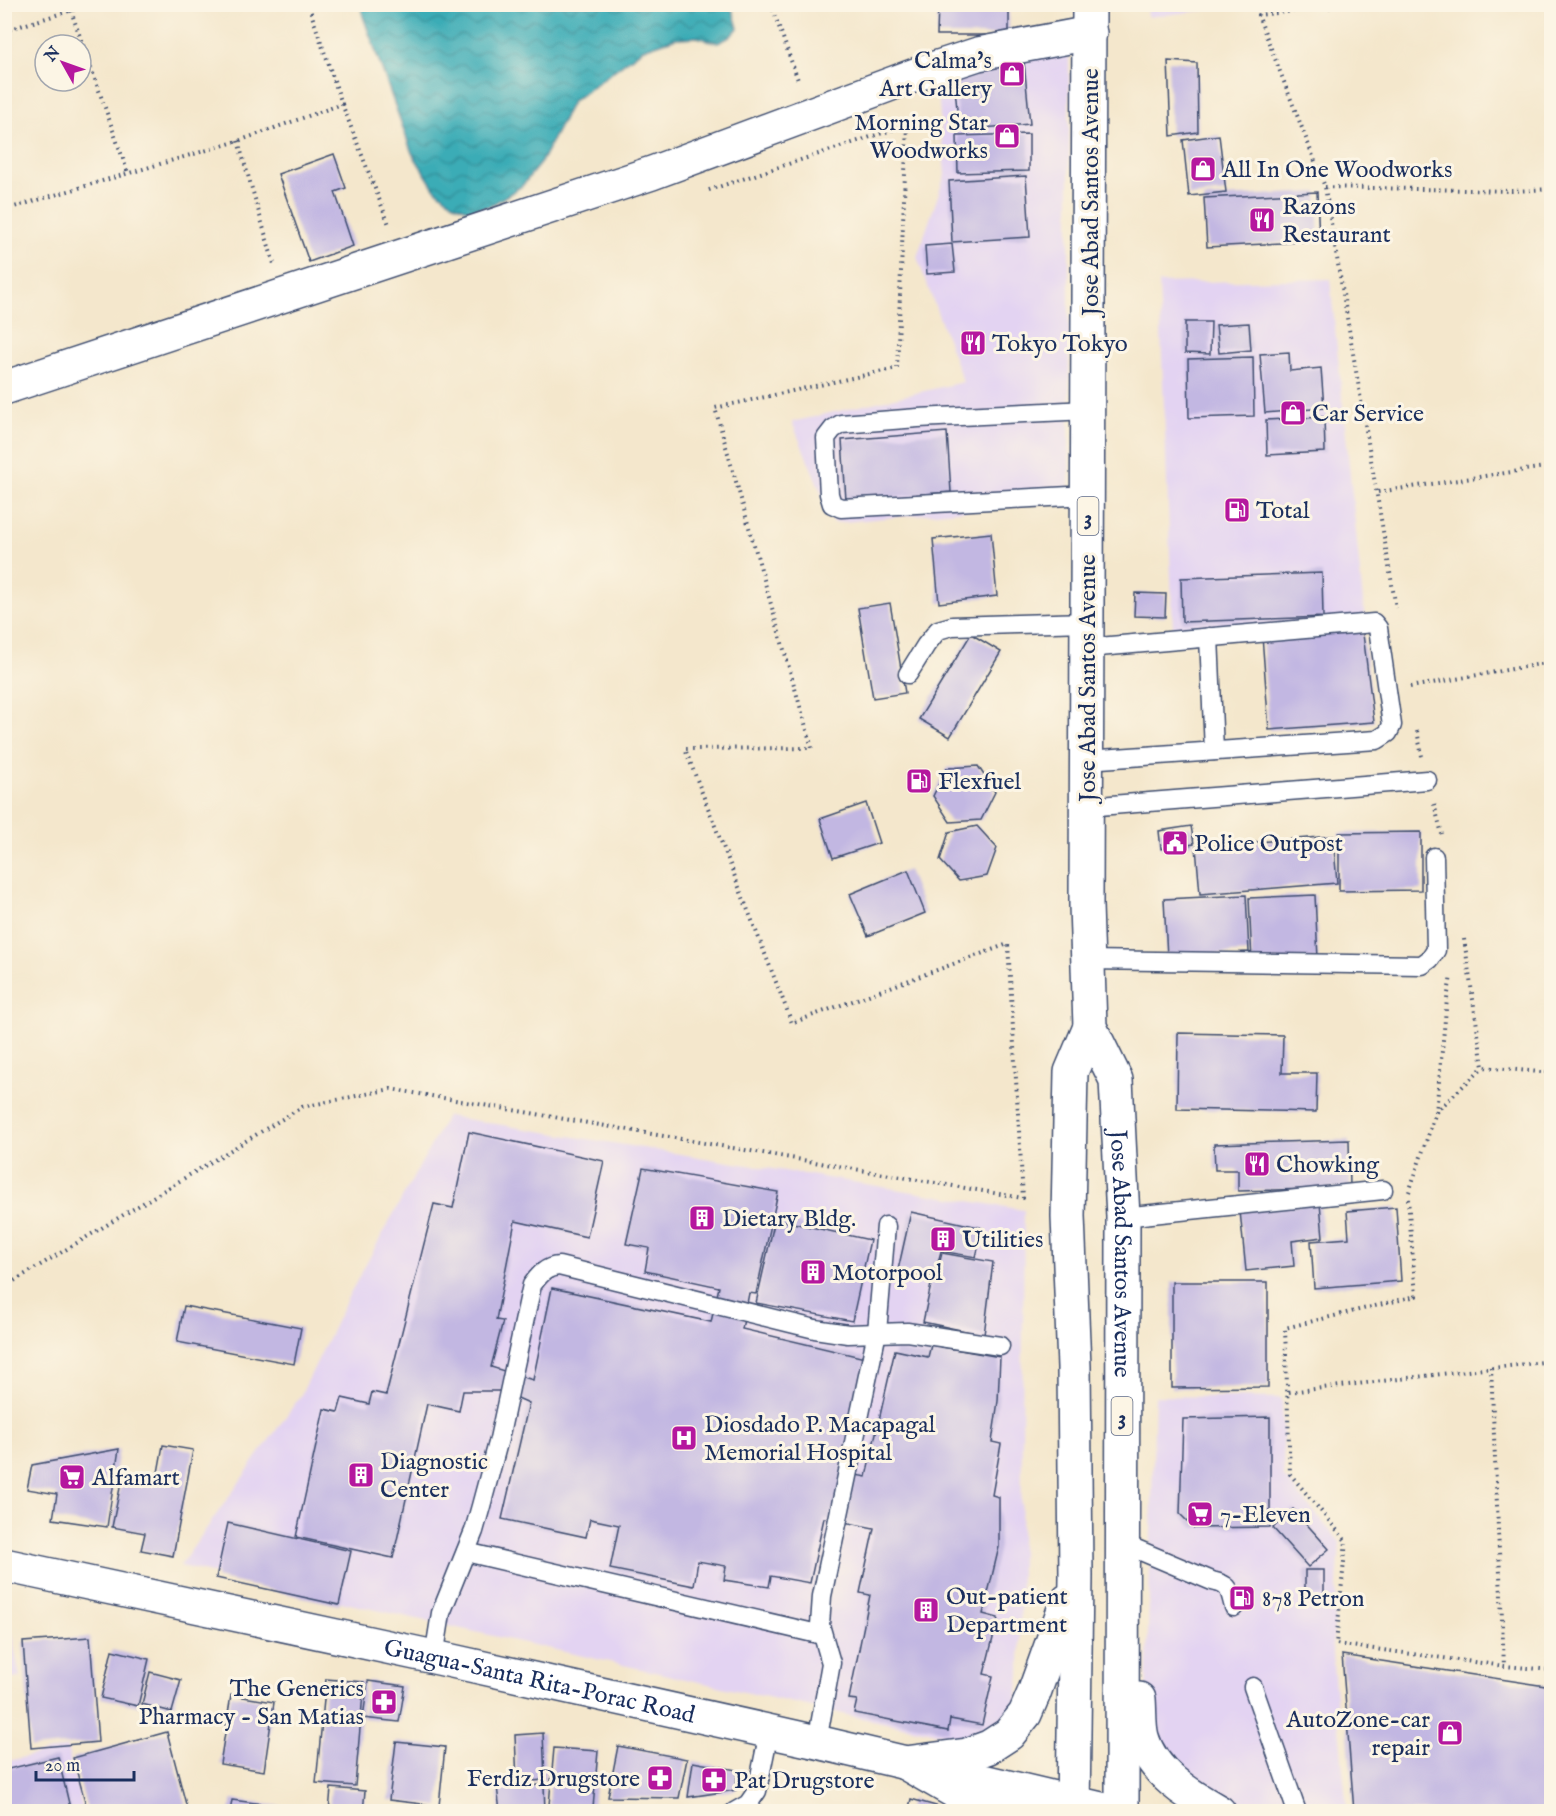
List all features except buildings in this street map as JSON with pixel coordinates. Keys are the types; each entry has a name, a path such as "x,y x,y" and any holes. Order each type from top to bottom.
{"main road":[{"path":"4,388 641,177 978,54 1090,19"},
{"name":"Jose Abad Santos Avenue","path":"1090,19 1087,960 1090,1027 1116,1080 1123,1217 1122,1812"},
{"name":"Jose Abad Santos Avenue","path":"1073,1807 1076,1576 1074,1367 1068,1216 1071,1072 1090,1027"},
{"name":"Guagua-Santa Rita-Porac Road","path":"4,1565 818,1742 1073,1807 1114,1812"},
{"path":"905,1763 967,1755 989,1747 1010,1734 1025,1714 1035,1693 1076,1576"},
{"path":"1122,1577 1133,1612 1142,1737 1151,1758 1170,1780 1194,1798 1219,1812"},
{"path":"905,1763 990,1812"}],"lane":[{"path":"1088,495 841,508 832,504 829,494 826,438 833,429 841,424 918,417 1089,410"},
{"path":"908,674 938,630 952,626 1087,635 1209,637 1374,623 1378,628 1392,725 1388,733 1377,740 1086,760"},
{"path":"1209,637 1214,751"},
{"path":"1086,807 1426,780"},
{"path":"1087,960 1422,965 1436,950 1439,850"},
{"path":"1123,1217 1383,1190"},
{"path":"818,1742 831,1663 820,1624 822,1596 877,1332 886,1226"},
{"path":"434,1657 441,1613 474,1531 499,1439 532,1285 544,1271 551,1267 559,1266 815,1329 848,1334 907,1332 1000,1346"},
{"path":"1122,1543 1224,1584 1230,1591 1234,1607"},
{"path":"466,1552 822,1635"},
{"path":"1253,1687 1297,1812"},
{"path":"734,1812 748,1804 757,1791 769,1732"}],"path":[{"path":"4,31 92,4"},
{"path":"308,4 342,104 391,231"},
{"path":"1360,4 1258,15 1325,187 1398,618"},
{"path":"71,11 128,173"},
{"path":"4,210 238,141 342,104"},
{"path":"4,1287 302,1107 391,1089 1023,1198 1008,944 792,1023 685,749 812,748 715,408 897,368 907,125 704,192"},
{"path":"238,141 275,267"},
{"path":"1325,187 1512,191 1551,189"},
{"path":"1378,492 1551,466"},
{"path":"1407,676 1409,687 1551,662"},
{"path":"1416,722 1439,850"},
{"path":"1463,932 1484,1067"},
{"path":"1453,966 1447,999 1436,1112 1408,1195 1416,1296 1285,1328 1289,1392 1290,1474 1346,1542 1336,1644 1551,1670"},
{"path":"1436,1112 1484,1067 1551,1073"},
{"path":"1289,1392 1551,1361"},
{"path":"1491,1367 1504,1666"}],"shaded area":[{"path":"1147,4 1247,4 1247,5 1148,17"},
{"path":"1069,44 1069,500 834,523 792,422 963,382 917,257 945,175 937,80"},
{"path":"1330,279 1365,621 1173,629 1159,283"},
{"path":"447,1116 1024,1210 1020,1674 1016,1706 993,1731 969,1739 861,1718 180,1566 301,1395 347,1299"},
{"name":"878 Petron","path":"1155,1396 1282,1398 1284,1477 1340,1542 1332,1654 1347,1811 1273,1811 1213,1795 1182,1775 1151,1731 1146,1699"},
{"path":"5,1601 20,1677 4,1681"},
{"path":"67,1747 83,1811 5,1811 4,1762"}],"water":[{"path":"361,5 725,5 733,11 738,28 730,37 718,43 697,37 676,38 643,49 572,102 541,162 522,186 490,206 470,210 454,204 434,188 412,153"}],"place":[{"name":"Calma's Art Gallery","path":"1012,74"},
{"name":"Morning Star Woodworks","path":"1007,136"},
{"name":"All In One Woodworks","path":"1203,169"},
{"name":"Razons Restaurant","path":"1262,220"},
{"name":"Tokyo Tokyo","path":"973,343"},
{"name":"Car Service","path":"1293,413"},
{"name":"Total","path":"1237,510"},
{"name":"Flexfuel","path":"919,781"},
{"name":"Police Outpost","path":"1175,843"},
{"name":"Chowking","path":"1257,1164"},
{"name":"Dietary Bldg.","path":"702,1218"},
{"name":"Utilities","path":"943,1239"},
{"name":"Motorpool","path":"813,1272"},
{"name":"Diosdado P. Macapagal Memorial Hospital","path":"684,1438"},
{"name":"Diagnostic Center","path":"361,1475"},
{"name":"Alfamart","path":"72,1477"},
{"name":"7-Eleven","path":"1200,1514"},
{"name":"878 Petron","path":"1242,1598"},
{"name":"Out-patient Department","path":"926,1610"},
{"name":"The Generics Pharmacy - San Matias","path":"384,1702"},
{"name":"AutoZone-car repair","path":"1450,1733"},
{"name":"Ferdiz Drugstore","path":"660,1778"},
{"name":"Pat Drugstore","path":"714,1780"}]}
